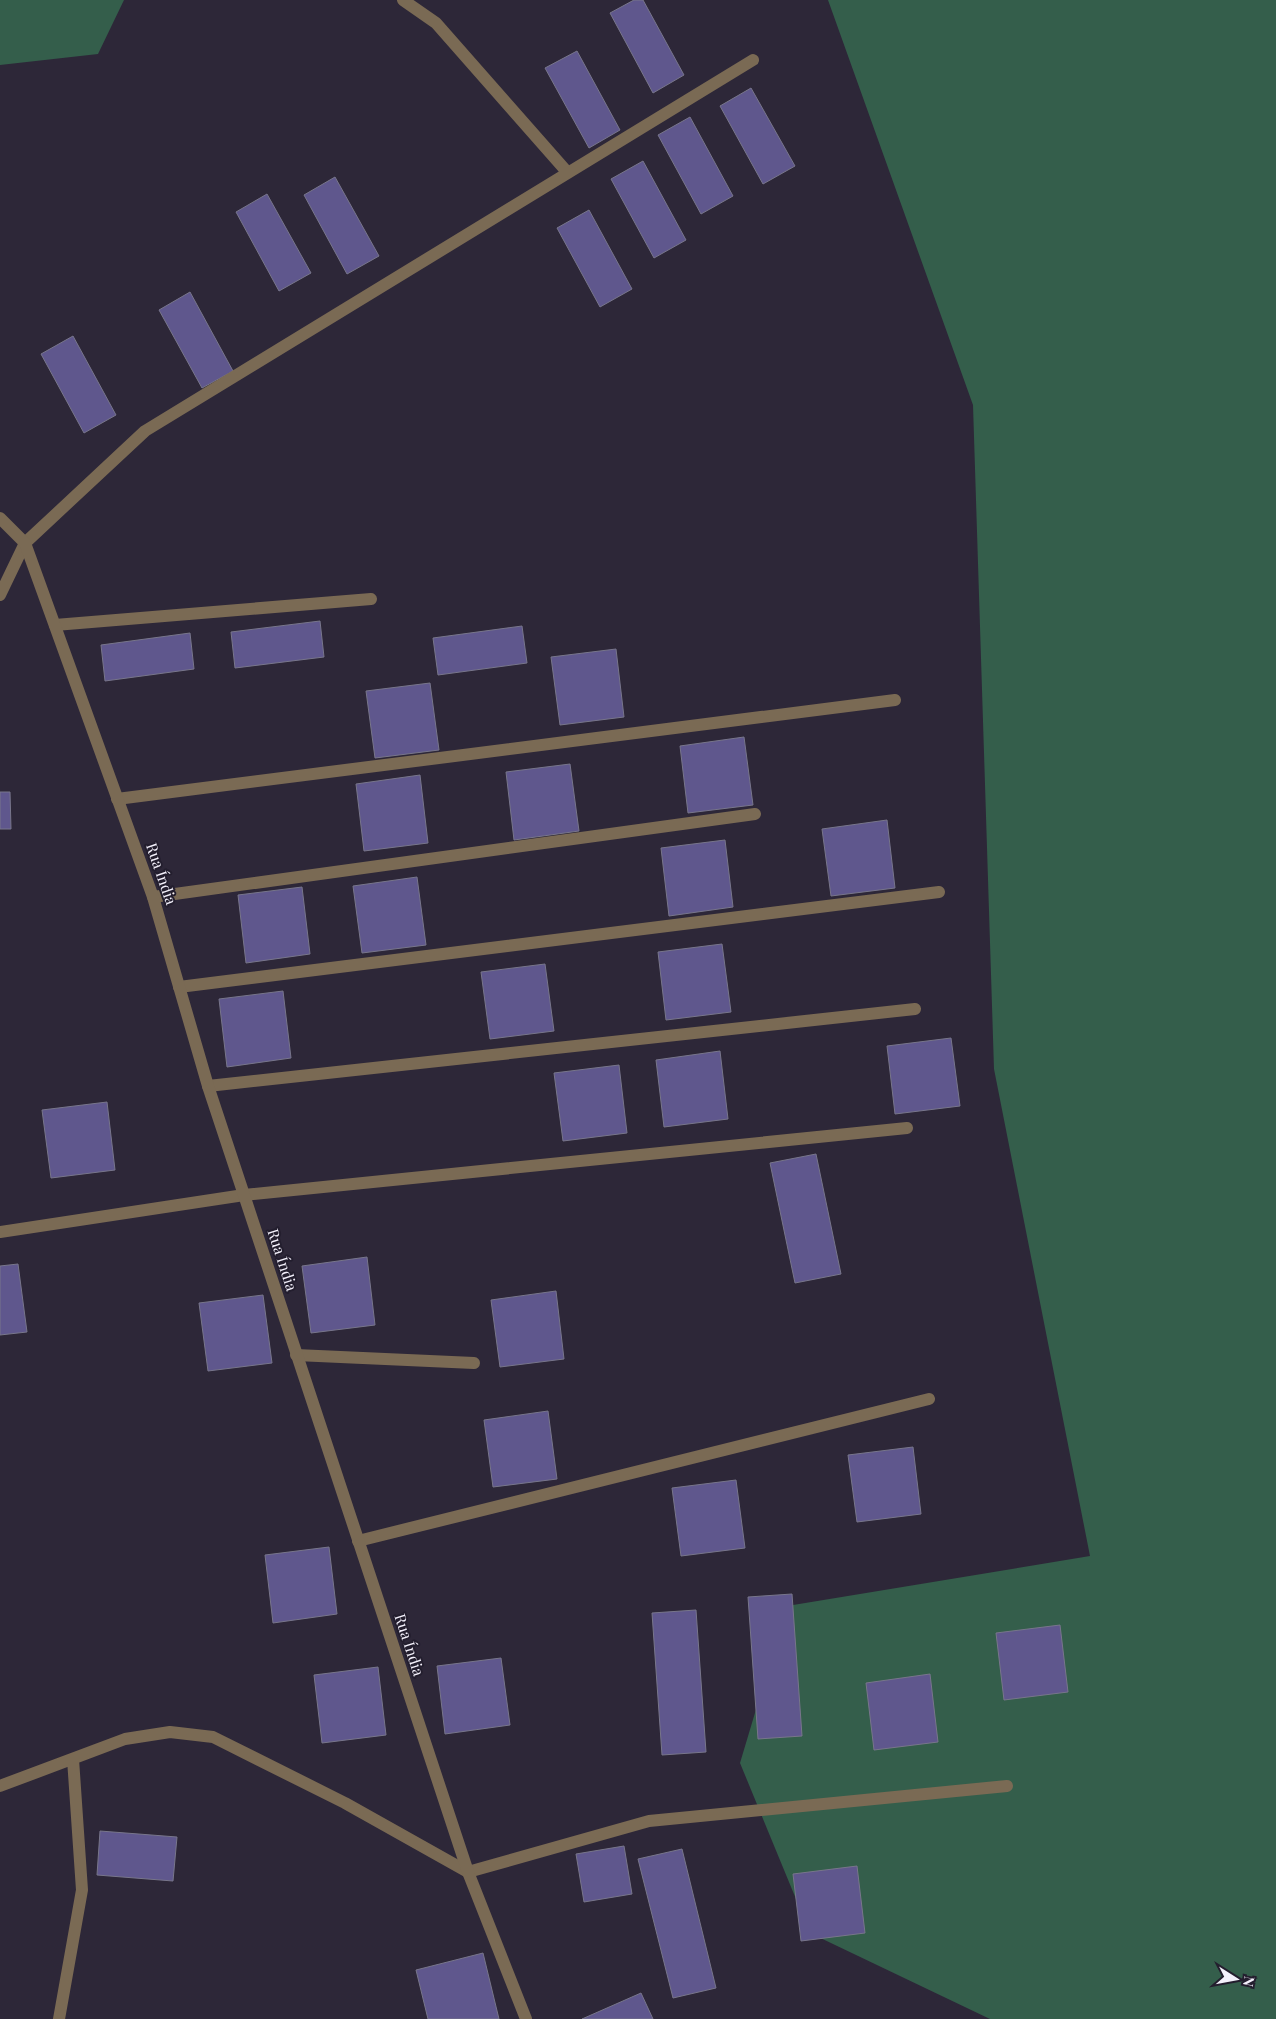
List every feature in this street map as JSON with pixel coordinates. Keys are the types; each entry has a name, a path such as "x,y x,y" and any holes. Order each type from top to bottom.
{"street":[{"path":"403,0 436,23 568,173"},
{"path":"0,595 25,543 145,431 753,60"},
{"name":"Rua Índia","path":"0,518 25,543 153,897 208,1086 296,1355 468,1872 526,2019"},
{"path":"55,625 371,599"},
{"path":"117,799 896,700"},
{"path":"153,897 756,814"},
{"path":"179,987 939,892"},
{"path":"208,1086 915,1009"},
{"path":"0,1232 244,1195 908,1128"},
{"path":"296,1355 474,1363"},
{"path":"358,1541 929,1399"},
{"path":"0,1786 125,1739 170,1732 212,1737 345,1803 468,1872 649,1821 1007,1786"},
{"path":"59,2019 82,1890 73,1758"}],"green space":[{"path":"0,0 124,0 98,54 0,65"},
{"path":"828,0 1276,0 1276,2019 990,2019 810,1933 740,1763 787,1606 1090,1556 994,1069 973,405"}],"building":[{"path":"634,0 643,0 684,75 653,93 610,13"},
{"path":"577,51 620,130 589,148 545,68"},
{"path":"751,88 795,166 763,184 720,106"},
{"path":"690,117 733,196 701,214 658,135"},
{"path":"643,161 686,240 654,258 611,179"},
{"path":"335,177 379,256 347,274 304,195"},
{"path":"267,194 311,273 279,291 236,212"},
{"path":"589,210 632,289 600,307 557,228"},
{"path":"190,292 233,371 202,388 159,310"},
{"path":"73,336 116,415 84,433 41,354"},
{"path":"320,621 324,657 235,668 231,632"},
{"path":"522,626 527,663 438,675 433,638"},
{"path":"190,633 194,669 105,681 101,645"},
{"path":"616,649 624,717 560,725 551,657"},
{"path":"430,683 439,750 375,758 366,691"},
{"path":"744,737 753,805 688,813 680,746"},
{"path":"570,764 579,831 514,840 506,772"},
{"path":"420,775 428,843 364,851 356,784"},
{"path":"0,792 10,792 11,829 0,829"},
{"path":"887,820 895,888 831,896 822,829"},
{"path":"725,840 733,907 669,916 661,848"},
{"path":"417,877 426,945 362,953 353,886"},
{"path":"302,887 310,954 246,963 238,895"},
{"path":"722,944 731,1012 666,1020 658,952"},
{"path":"545,964 554,1031 490,1039 481,972"},
{"path":"283,991 291,1058 227,1067 219,999"},
{"path":"951,1038 960,1106 895,1114 887,1046"},
{"path":"720,1051 728,1119 664,1127 656,1060"},
{"path":"619,1065 627,1133 563,1141 554,1073"},
{"path":"107,1102 115,1170 51,1178 42,1110"},
{"path":"816,1154 841,1274 795,1283 770,1163"},
{"path":"367,1257 375,1325 311,1333 302,1266"},
{"path":"18,1264 27,1332 0,1335 0,1266"},
{"path":"556,1291 564,1359 500,1367 491,1300"},
{"path":"263,1295 272,1363 208,1371 199,1303"},
{"path":"548,1411 557,1479 493,1487 484,1420"},
{"path":"913,1447 921,1514 857,1522 848,1455"},
{"path":"736,1480 745,1548 681,1556 672,1488"},
{"path":"329,1547 337,1614 273,1623 265,1555"},
{"path":"792,1594 802,1736 758,1739 748,1597"},
{"path":"696,1610 706,1752 662,1755 652,1613"},
{"path":"1060,1625 1068,1692 1004,1700 996,1633"},
{"path":"501,1658 510,1725 445,1734 437,1666"},
{"path":"378,1667 386,1735 322,1743 314,1675"},
{"path":"930,1674 938,1742 874,1750 866,1683"},
{"path":"100,1831 177,1837 173,1881 97,1875"},
{"path":"624,1846 632,1894 584,1902 576,1854"},
{"path":"682,1849 716,1988 673,1998 638,1859"},
{"path":"857,1866 865,1933 801,1941 793,1874"},
{"path":"483,1953 499,2019 428,2019 416,1970"},
{"path":"641,1993 653,2019 582,2019"}]}
